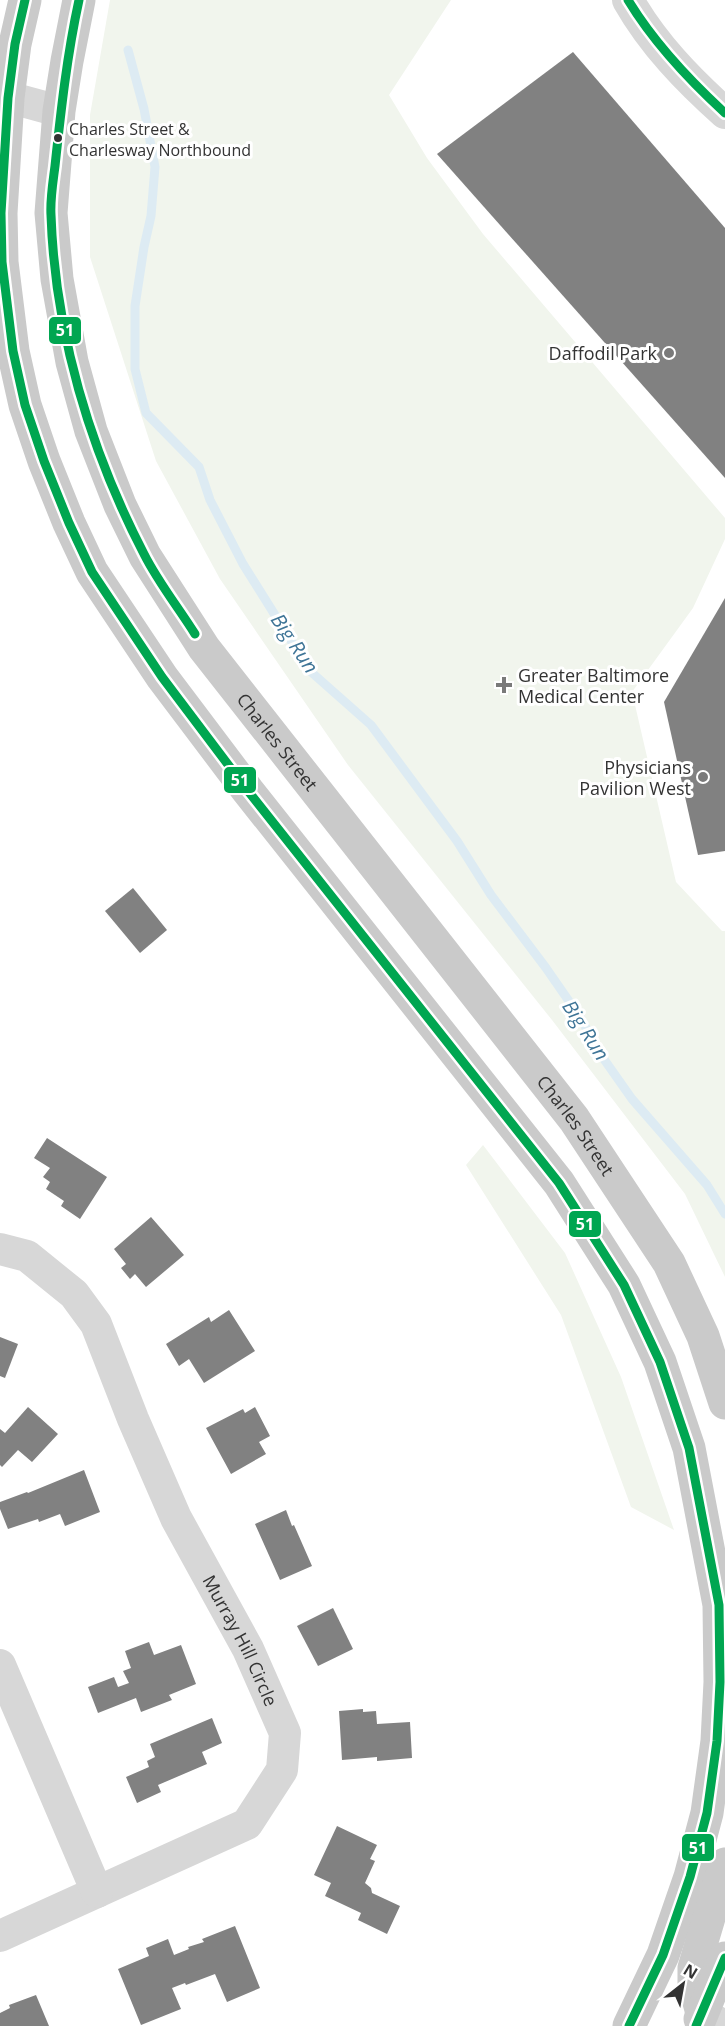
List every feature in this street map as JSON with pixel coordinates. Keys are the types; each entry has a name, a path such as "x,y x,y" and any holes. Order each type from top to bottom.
{"main road":[{"path":"25,0 4,96 2,262 13,351 29,416 69,523 92,572 162,677 248,791 559,1183 624,1285 660,1362 689,1448 719,1605 722,1689 713,1776 699,1849 679,1914 663,1955 629,2026"},
{"name":"Charles Street","path":"79,0 59,111 51,213 57,279 72,362 91,431 120,505 145,556 204,648 574,1119 669,1263 703,1336 725,1403"},
{"path":"700,2023 694,1968 725,1864"},
{"path":"700,2023 725,1958"}],"street":[{"path":"628,0 654,40 672,61 725,113"},
{"path":"4,96 59,111"},
{"name":"Murray Hill Circle","path":"0,1249 27,1256 74,1294 96,1324 133,1419 176,1518 248,1648 285,1733 282,1770 247,1824 0,1936"},
{"path":"0,1665 97,1892"}],"shaded area":[{"name":"Greater Baltimore Medical Center","path":"110,0 451,0 389,95 427,158 483,234 725,518 725,539 693,608 632,692 676,882 722,931 725,931 725,1277 685,1194 552,1020 348,765 220,579 156,461 90,257 90,115"},
{"path":"483,1145 565,1253 621,1377 674,1530 631,1507 561,1315 466,1165"}],"building":[{"name":"Daffodil Park","path":"573,52 725,228 725,478 437,154"},
{"name":"Physicians Pavilion West","path":"725,598 725,851 698,855 664,702"},
{"path":"133,888 167,930 140,953 105,911"},
{"path":"47,1138 107,1177 80,1219 61,1206 64,1201 46,1189 50,1182 43,1177 50,1168 34,1158"},
{"path":"151,1217 184,1255 146,1287 135,1274 130,1279 121,1268 126,1264 114,1249"},
{"path":"229,1310 255,1351 204,1383 189,1359 179,1366 166,1344 209,1317 211,1322"},
{"path":"0,1337 18,1344 5,1378 0,1376"},
{"path":"28,1407 58,1434 32,1462 18,1450 2,1467 0,1465 0,1429 5,1433"},
{"path":"255,1407 270,1436 259,1442 266,1454 231,1474 206,1428 243,1409 245,1413"},
{"path":"84,1470 100,1512 65,1526 60,1514 39,1522 38,1519 8,1529 0,1509 0,1502"},
{"path":"286,1510 312,1566 280,1580 255,1524"},
{"path":"333,1608 353,1649 318,1666 297,1626"},
{"path":"149,1642 154,1655 181,1645 196,1684 169,1695 172,1700 141,1712 136,1698 98,1713 88,1687 114,1677 118,1687 129,1683 123,1671 131,1668 125,1651"},
{"path":"363,1709 363,1712 376,1711 377,1724 410,1722 412,1758 377,1761 377,1757 342,1760 339,1711"},
{"path":"212,1718 222,1743 202,1752 207,1764 158,1785 161,1792 137,1803 126,1777 149,1767 147,1761 155,1757 150,1744"},
{"path":"337,1826 377,1845 370,1859 375,1861 365,1883 371,1888 372,1893 400,1906 387,1934 358,1920 361,1913 325,1896 331,1883 314,1875"},
{"path":"235,1926 260,1988 227,2002 215,1974 186,1985 185,1983 172,1988 181,2009 141,2025 118,1969 149,1956 146,1948 168,1939 174,1955 204,1942 202,1939"},
{"path":"36,1995 49,2026 0,2026 0,2013 10,2008 9,2005"}],"waterway":[{"name":"Big Run","path":"128,50 144,109 155,167 151,216 135,306 135,369 146,413 199,467 210,500 243,564 310,671 371,725 457,841 491,895 546,968 632,1099 707,1185 725,1214"}],"transit line":[{"name":"51","path":"25,0 15,44 8,98 1,213 2,262 13,351 25,405 69,523 92,572 162,677 248,791 559,1183 624,1285 660,1362 689,1448 719,1605 720,1682 717,1741 707,1813 690,1877 663,1955 629,2026"},
{"name":"51","path":"79,0 65,83 51,197 54,259 68,347 79,390 107,474 150,564 195,634"},
{"name":"51","path":"628,0 672,60 725,113"},
{"name":"51","path":"696,2026 725,1958"}],"place":[{"name":"Charles Street & Charlesway Northbound","path":"58,138"},
{"name":"Daffodil Park","path":"669,353"},
{"name":"Greater Baltimore Medical Center","path":"504,685"},
{"name":"Physicians Pavilion West","path":"703,777"}]}
